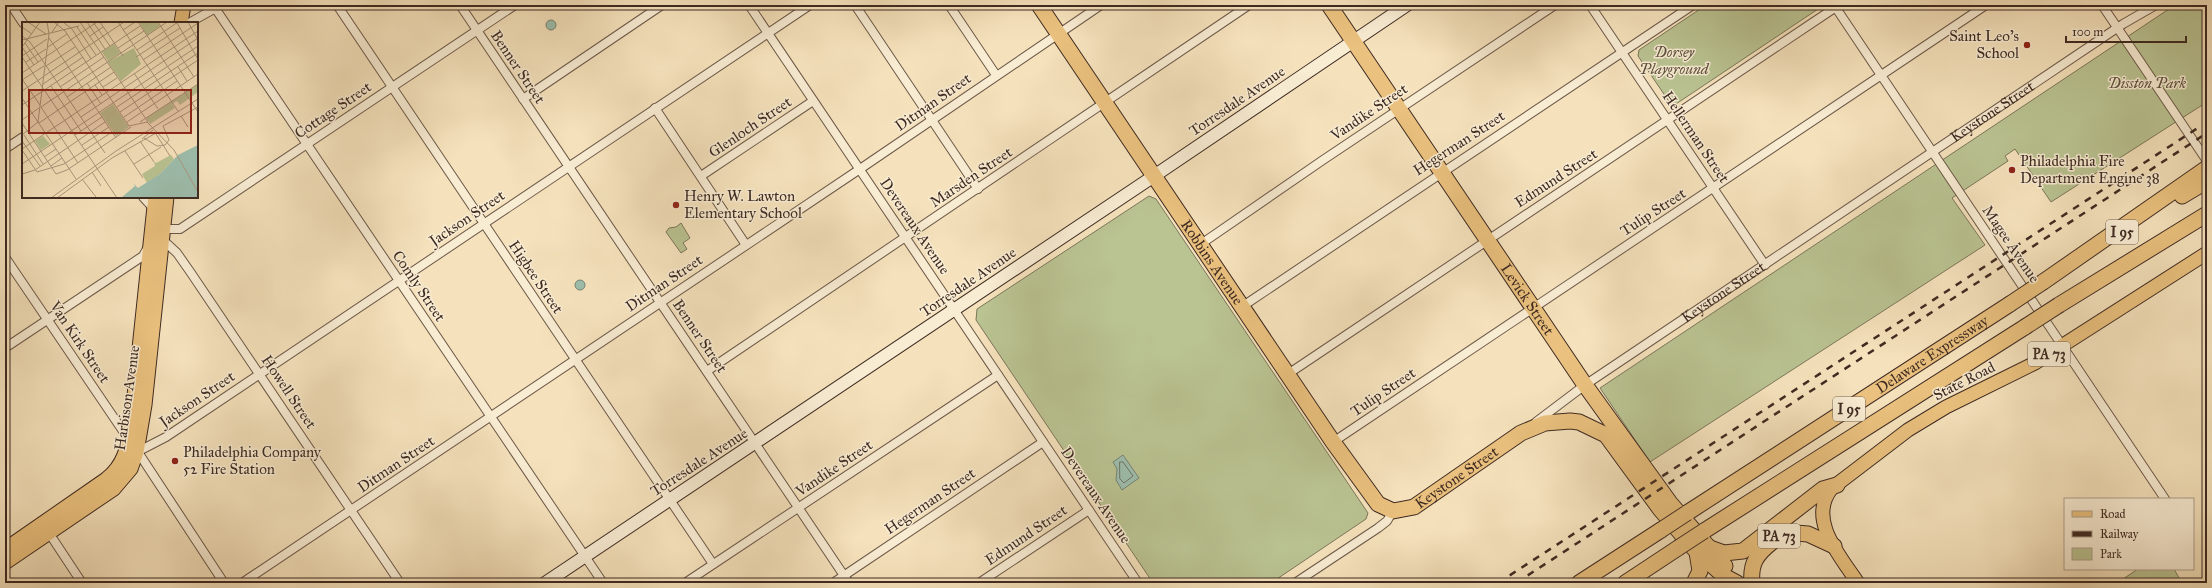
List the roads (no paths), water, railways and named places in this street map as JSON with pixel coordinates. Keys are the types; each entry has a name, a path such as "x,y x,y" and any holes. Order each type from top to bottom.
{"highway":[{"name":"Robbins Avenue","path":"1039,5 1243,306 1333,442 1369,493 1384,508 1393,511"},
{"name":"Levick Street","path":"1329,5 1585,385 1702,549 1724,576 1737,583"},
{"name":"Delaware Expressway","path":"1579,583 2204,177"},
{"name":"Delaware Expressway","path":"1625,583 2059,305 2207,214"},
{"name":"Levick Street","path":"1521,433 1545,423 1570,420 1591,427 1606,435 1660,509 1702,549 1741,583"},
{"name":"Keystone Street","path":"1393,511 1414,506 1521,433"},
{"path":"1694,583 1700,571 1702,549 1724,553 1743,551 1823,489 1836,485"},
{"name":"PA 73","path":"1752,583 1752,569 1756,556 1783,532 1824,500"},
{"path":"1783,532 1808,534 1834,546"}],"main road":[{"path":"181,22 184,5"},
{"name":"Harbison Avenue","path":"5,563 121,483 131,469 137,452 145,405 167,198"},
{"name":"Harbison Avenue","path":"5,549 110,476 122,461 129,439 155,203"},
{"name":"State Road","path":"1824,500 1836,485 1908,430 1946,407 2035,363 2207,253"},
{"path":"1824,500 1823,524 1834,546 1858,583"}],"street":[{"path":"11,5 22,22"},
{"name":"Higbee Street","path":"337,5 713,564"},
{"name":"Benner Street","path":"460,5 849,583"},
{"name":"Cottage Street","path":"163,235 180,229 515,5"},
{"path":"523,99 662,5"},
{"name":"Devereaux Avenue","path":"749,5 1136,580"},
{"name":"Jackson Street","path":"137,452 166,437 810,5"},
{"path":"855,5 978,189"},
{"path":"949,5 996,75"},
{"name":"Ditman Street","path":"242,583 860,169 996,75 1101,5"},
{"name":"Marsden Street","path":"707,371 1249,5"},
{"name":"Torresdale Avenue","path":"545,583 755,444 1407,5"},
{"name":"Vandike Street","path":"1201,244 1399,108 1555,5"},
{"name":"Hellerman Street","path":"1590,5 1765,265"},
{"name":"Hegerman Street","path":"1243,306 1441,172 1693,5"},
{"name":"Tulip Street","path":"1333,442 1986,5"},
{"path":"2102,5 2207,161"},
{"name":"Keystone Street","path":"1521,433 1585,385 2118,28 2156,5"},
{"path":"191,22 217,6"},
{"name":"Comly Street","path":"217,6 307,145 603,583"},
{"name":"Magee Avenue","path":"1836,6 1881,76 2163,496"},
{"name":"Edmund Street","path":"1288,374 1836,6"},
{"name":"Glenloch Street","path":"701,176 814,101"},
{"path":"655,108 746,245"},
{"path":"5,149 22,138"},
{"path":"145,198 155,203"},
{"name":"Howell Street","path":"163,235 260,374 400,583"},
{"path":"5,348 143,256 150,245"},
{"name":"Van Kirk Street","path":"5,257 129,439 224,583"},
{"name":"Vandike Street","path":"685,583 998,375"},
{"name":"Hegerman Street","path":"833,583 1043,442"},
{"name":"Edmund Street","path":"979,583 1089,510"},
{"path":"1295,583 1378,528 1387,521 1393,511"},
{"path":"48,533 82,583"},
{"path":"1127,583 1136,580"}],"water":[{"path":"549,20 553,20 555,21 555,29 549,30 546,27 546,23"},
{"path":"580,280 585,285 580,290 575,285"},
{"path":"1123,455 1139,478 1122,490 1116,480 1117,469 1113,462"}],"railway":[{"path":"1498,583 2207,122"},
{"path":"1516,583 2207,133"}],"place":[{"name":"Saint Leo's School","path":"2027,45"},
{"name":"Philadelphia Fire Department Engine 38","path":"2012,170"},
{"name":"Henry W. Lawton Elementary School","path":"676,205"},
{"name":"Philadelphia Company 52 Fire Station","path":"175,461"}],"park label":[{"name":"Dorsey Playground","path":"1674,60"},
{"name":"Disston Park","path":"2147,83"}]}
